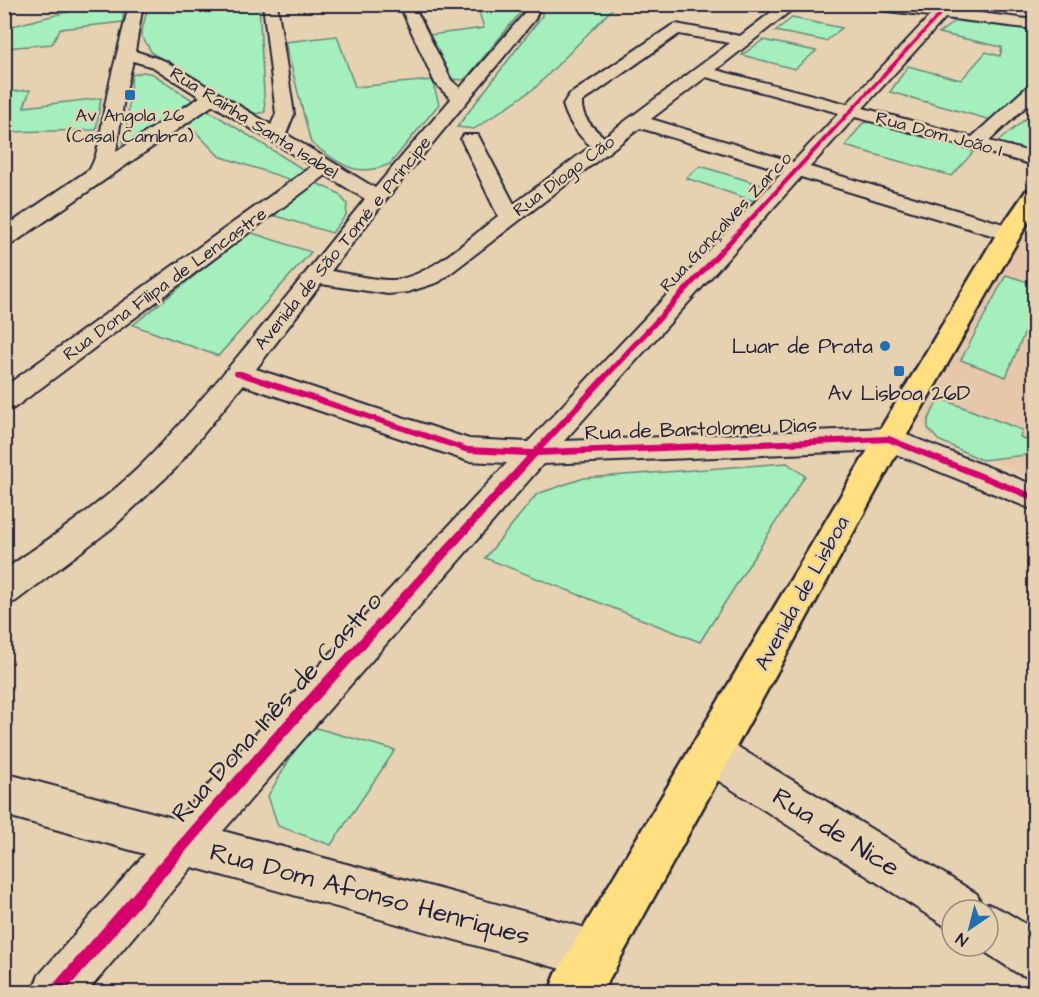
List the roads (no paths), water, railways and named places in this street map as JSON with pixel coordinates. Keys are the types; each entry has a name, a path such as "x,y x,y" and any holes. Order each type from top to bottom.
{"main road":[{"name":"Avenida de Lisboa","path":"574,993 889,439 1009,233 1035,196"}],"street":[{"path":"98,173 105,160 115,98 127,53 136,4"},
{"path":"270,4 285,114 276,136"},
{"path":"406,4 444,83 461,98"},
{"name":"Avenida de São Tomé e Príncipe","path":"4,590 108,512 164,461 238,373 377,198 530,16 534,4"},
{"name":"Rua Diogo Cão","path":"316,276 388,287 408,285 431,277 792,4"},
{"path":"862,4 1035,24"},
{"name":"Rua Gonçalves Zarco","path":"534,453 942,12"},
{"path":"649,26 745,41"},
{"path":"603,146 592,138 573,111 572,104 575,99 676,29"},
{"name":"Rua Rainha Santa Isabel","path":"127,53 159,64 377,198"},
{"name":"Rua Dom João I","path":"705,72 1035,159"},
{"path":"975,144 1035,90"},
{"path":"4,239 212,97"},
{"path":"638,121 1009,233"},
{"path":"471,140 510,217"},
{"name":"Rua Dona Filipa de Lencastre","path":"4,401 325,166"},
{"name":"Rua de Bartolomeu Dias","path":"238,373 468,450 534,453 889,439"},
{"path":"889,439 1035,498"},
{"name":"Rua Dona Inês de Castro","path":"56,993 182,843 534,453"},
{"name":"Rua de Nice","path":"711,753 942,898"},
{"name":"Rua Dom Afonso Henriques","path":"4,794 597,955"},
{"path":"1000,934 1035,956"}],"place":[{"name":"Av Angola 26 (Casal Cambra)","path":"130,95"},
{"name":"Luar de Prata","path":"885,346"},
{"name":"Av Lisboa 26D","path":"899,371"}]}
